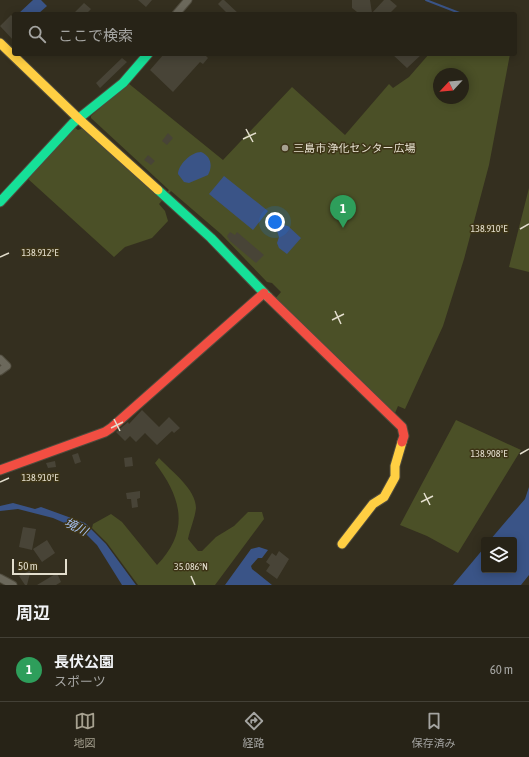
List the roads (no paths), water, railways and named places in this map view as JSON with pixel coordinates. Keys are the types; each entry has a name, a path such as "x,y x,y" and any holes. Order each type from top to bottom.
{"street":[{"path":"178,12 188,0"},
{"path":"0,43 12,54"},
{"path":"14,56 80,119 211,238 352,381 402,427 404,436 395,466 395,477 384,497 373,504 342,544"},
{"path":"0,202 80,119 122,82 146,56"},
{"path":"0,470 97,435 111,428 264,293"},
{"path":"0,359 7,366 0,371"},
{"path":"0,578 13,585"}],"water":[{"path":"33,0 41,0 47,6 40,12 20,12"},
{"path":"201,152 209,159 211,165 210,172 208,175 189,183 184,182 178,174 180,167 193,154"},
{"path":"224,176 268,211 253,230 209,194"},
{"path":"283,225 288,226 301,238 287,254 279,248 277,243 279,237 277,231"},
{"path":"529,487 529,575 521,585 453,585 481,552 481,573 517,573 517,537 493,537 525,499"},
{"name":"境川","path":"13,503 35,509 41,507 85,523 106,544 136,585 122,585 97,545 83,531 53,518 18,509 0,511 0,506"},
{"path":"259,547 268,550 262,558 258,558 251,566 252,569 272,585 225,585 251,549"}],"waterway":[{"path":"426,0 457,12"}],"place":[{"name":"三島市 浄化センター広場","path":"285,148"},
{"name":"長伏公園","path":"343,228"}]}
